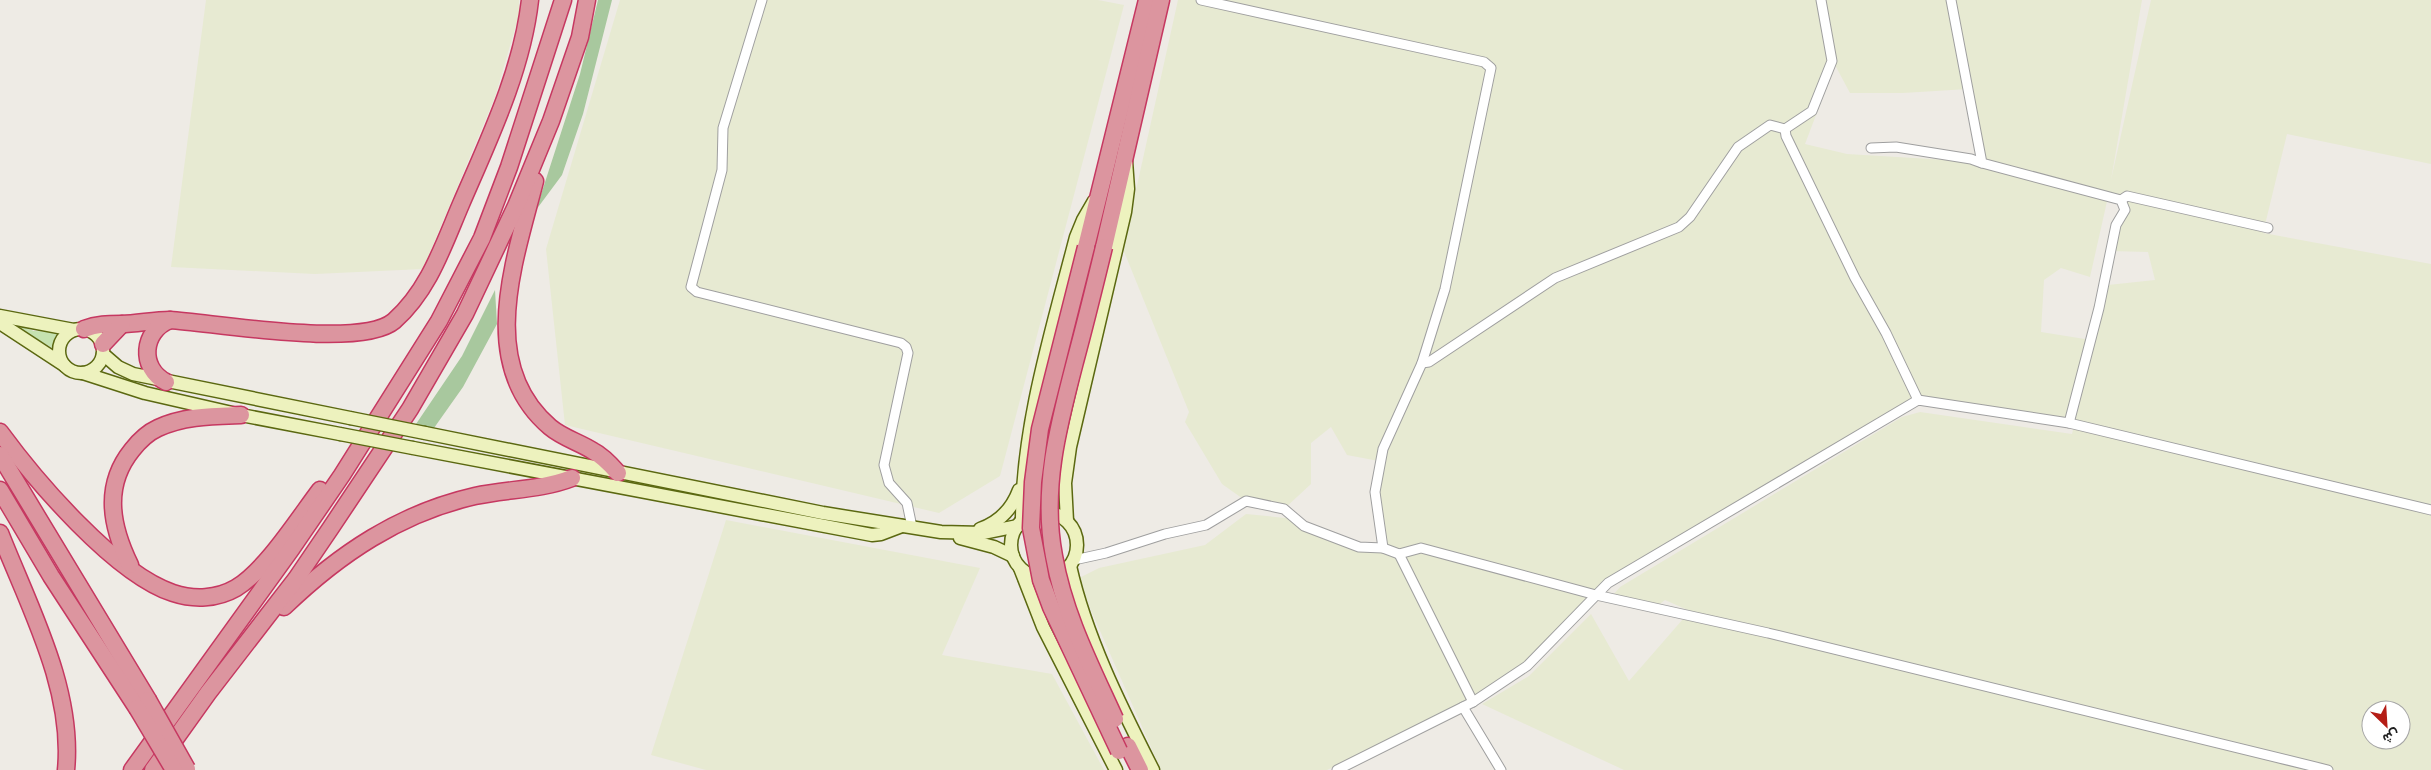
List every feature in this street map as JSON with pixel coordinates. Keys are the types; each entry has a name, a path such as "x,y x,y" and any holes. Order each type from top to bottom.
{"highway":[{"path":"320,335 368,332 384,327 412,302 424,287 496,121 522,42 530,0"},
{"path":"79,329 103,324 170,320 320,335 342,340 372,338 389,334 404,323 428,296 473,201 495,150 539,13 540,0"},
{"path":"132,770 292,548 361,445 439,321 482,238 509,167 563,0"},
{"path":"153,770 208,693 296,579 410,409 465,314 516,206 551,121 580,37 588,0"},
{"path":"1140,770 1124,748 1051,607 1041,580 1031,528 1033,482 1040,429 1146,0"},
{"path":"1128,770 1124,748 1065,603 1054,555 1050,523 1050,481 1057,433 1104,247 1161,0"},
{"path":"551,121 508,302 506,346 518,385 535,412 562,435 600,455 618,473"},
{"path":"166,382 157,376 150,366 147,350 150,339 156,329 170,320"},
{"path":"103,349 122,324"},
{"path":"132,569 115,530 112,510 114,484 125,459 146,435 164,426 200,417 241,415"},
{"path":"0,432 58,503 93,538 132,569 172,592 183,595 209,596 226,593 236,587 263,563 343,460 361,445"},
{"path":"0,455 142,704 183,770"},
{"path":"158,770 208,693 279,612 301,591 350,551 392,525 421,512 459,500 494,492 552,485 572,478"},
{"path":"0,490 52,576 142,704"},
{"path":"0,533 60,691 67,730 66,770"}],"main road":[{"path":"1125,158 1128,178 1126,206 1067,464 1067,521 1077,539 1072,563 1087,622 1125,715 1153,770"},
{"path":"1097,196 1083,220 1076,237 1044,367 1028,441 1023,475 1020,524 1012,544 1013,556 1020,568 1043,628 1116,770"},
{"path":"0,316 94,332 103,349 118,367 133,374 166,382 618,473 941,532 994,547 1013,556"},
{"path":"0,323 72,371 145,393 241,415 872,535 907,526"},
{"path":"64,365 59,355 60,344 65,335 79,329"},
{"path":"83,373 99,365 103,349"},
{"path":"965,533 993,524 1007,512 1015,500 1023,475"},
{"path":"941,532 992,532 1020,524 1034,514 1048,513 1067,521"},
{"path":"1020,568 1032,576 1046,578 1059,574 1072,563"}],"street":[{"path":"762,0 723,128 722,170 692,287 697,292 901,343 906,347 908,353 884,465 889,484 907,503 907,526"},
{"path":"1201,0 1484,62 1489,65 1491,73 1445,289 1422,363 1383,449 1376,492 1383,548"},
{"path":"1422,363 1429,362 1555,278 1679,227 1690,217 1738,147 1770,126 1785,129 1812,111 1832,61 1821,0"},
{"path":"1951,0 1982,163"},
{"path":"1785,129 1786,136 1854,278 1886,334 1918,400"},
{"path":"1871,148 1896,147 1971,159 2124,198 2268,228"},
{"path":"2069,423 2098,308 2114,234 2125,210 2124,198"},
{"path":"1337,770 1473,702 1527,666 1608,583 1918,400 2069,423 2431,510"},
{"path":"1072,563 1165,534 1200,527 1246,501 1284,509 1304,526 1359,547 1383,548 1399,554 1421,548 1596,595 1778,636 2328,770"},
{"path":"1399,554 1473,702"},
{"path":"1463,707 1501,770"}],"green space":[{"path":"206,0 519,0 519,15 495,97 423,269 315,274 171,267"},
{"path":"598,0 612,0 583,114 562,175 536,210 580,74"},
{"path":"620,0 1098,0 1124,5 1000,476 939,513 565,425 546,249"},
{"path":"1178,0 2142,0 2111,180 2151,0 2431,0 2431,164 2287,134 2263,233 2431,264 2431,770 1624,770 1482,704 1529,676 1591,614 1629,681 1690,611 1665,600 1656,607 1607,602 1620,587 1902,417 1920,412 2072,434 2108,285 2155,280 2148,252 2109,251 2125,210 2121,201 2108,197 2090,277 2061,268 2044,280 2041,332 2091,340 2069,423 1918,400 1608,583 1527,666 1463,707 1327,770 1161,770 1090,608 1079,578 1099,568 1205,545 1246,514 1296,519 1359,547 1383,548 1372,510 1384,462 1347,455 1331,427 1311,443 1311,484 1284,509 1246,501 1222,484 1185,422 1189,412 1123,249","holes":["1835,65 1850,93 1903,93 1968,89 1981,162 1847,154 1805,144"]},
{"path":"495,290 497,324 463,387 434,428 414,427 462,356"},
{"path":"8,322 34,331 59,332 55,337 54,349"},
{"path":"726,520 980,568 942,655 1052,674 1104,770 706,770 651,755"}]}
